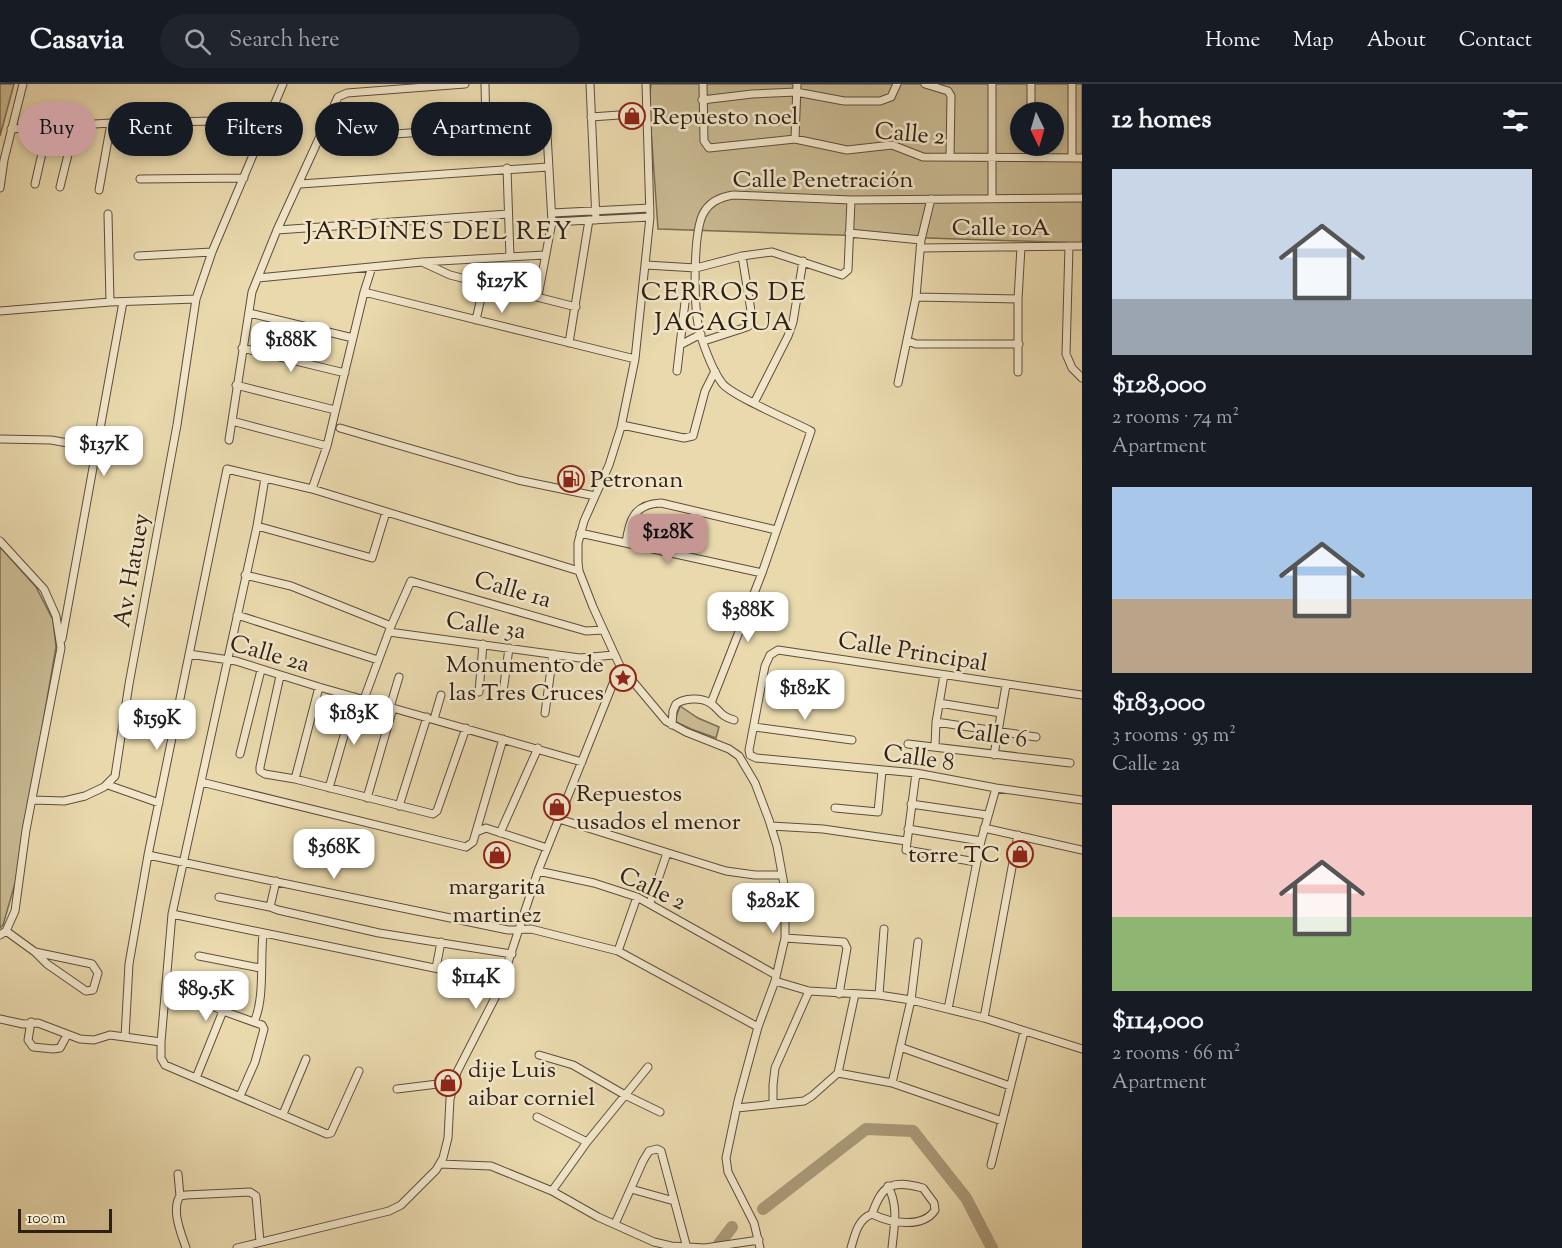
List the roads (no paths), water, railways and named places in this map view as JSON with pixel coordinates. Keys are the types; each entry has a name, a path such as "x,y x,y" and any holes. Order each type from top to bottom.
{"street":[{"path":"0,188 11,129 23,84"},
{"name":"Av. Hatuey","path":"276,102 283,84"},
{"path":"335,102 342,94 347,93 465,84"},
{"path":"485,84 485,102"},
{"path":"569,343 595,210 590,84"},
{"path":"646,84 650,218 635,359 622,425 609,465 580,533 577,552 579,571 620,666 660,716 672,725 729,749 742,761 755,783 771,826 786,906 785,938 776,978 758,1027 726,1151 726,1166 751,1217 760,1248"},
{"path":"703,84 702,100 796,88 844,101 880,101 891,97 897,84"},
{"path":"928,84 948,91 951,96 950,157"},
{"path":"992,84 992,198"},
{"path":"1031,84 1031,102"},
{"path":"1072,84 1072,158"},
{"path":"795,139 796,88"},
{"name":"Calle 2","path":"702,100 704,141 710,148 795,139 847,150 892,146 923,157 1082,158"},
{"path":"591,117 647,113"},
{"path":"11,129 18,129"},
{"path":"99,190 108,140"},
{"path":"229,440 252,292 277,230 315,150"},
{"path":"35,184 41,156"},
{"path":"60,187 68,156"},
{"name":"Av. Hatuey","path":"108,784 115,776 129,684 175,437 196,299 212,252 253,156"},
{"path":"538,296 552,222 548,156"},
{"path":"300,184 548,166"},
{"path":"507,168 510,257"},
{"path":"140,180 244,178"},
{"name":"Calle Penetración","path":"776,530 811,431 727,389 715,371 698,324 696,298 698,237 702,217 710,205 720,198 733,195 851,200 1082,198"},
{"path":"898,383 909,341 921,244 931,199"},
{"path":"646,265 696,268 742,256 772,252 839,275 845,274 848,270 851,200"},
{"path":"552,213 650,208"},
{"path":"108,213 110,302"},
{"path":"277,230 508,214"},
{"path":"552,222 650,218"},
{"name":"Calle 10A","path":"849,233 921,244 1082,246"},
{"path":"1069,246 1066,354 1072,368 1082,378"},
{"path":"1018,372 1021,247"},
{"path":"138,256 212,252"},
{"path":"258,278 422,262 545,255"},
{"path":"681,345 747,327 753,323 742,256"},
{"path":"754,402 793,322 803,261"},
{"path":"422,262 450,275 576,307"},
{"path":"312,489 327,446 372,267"},
{"path":"476,320 484,284"},
{"path":"364,292 635,359"},
{"path":"916,297 1018,299"},
{"path":"0,310 110,302 196,299"},
{"path":"36,952 92,964 98,973 93,990 86,991 47,964 36,952 3,933 15,911 26,830 123,302"},
{"path":"677,370 685,302"},
{"path":"249,313 353,338"},
{"path":"909,341 916,344 1018,344"},
{"path":"242,348 345,373"},
{"path":"622,425 684,438 693,436 705,391 715,371"},
{"path":"236,385 335,410"},
{"path":"232,421 327,446"},
{"path":"340,428 518,480 595,496"},
{"path":"0,439 51,440 96,448"},
{"path":"125,1037 129,964 148,855 227,469 312,489 579,571"},
{"path":"265,478 257,526 172,914 161,1042 162,1062 329,1134 359,1071"},
{"path":"626,543 632,518 643,507 652,503 661,503 776,530 762,573 711,703"},
{"path":"257,526 372,558 386,512"},
{"path":"580,533 762,573"},
{"path":"0,541 44,589 56,616 61,648"},
{"name":"Calle 3a","path":"245,574 291,586 390,629 580,658 614,655"},
{"name":"Calle 1a","path":"390,629 411,580 586,631 603,630"},
{"path":"237,615 378,660"},
{"path":"364,699 390,629"},
{"path":"479,692 483,644"},
{"path":"503,692 508,648"},
{"name":"Calle Principal","path":"750,755 749,750 765,666 770,655 778,650 1082,695"},
{"name":"Calle 2a","path":"189,654 228,659 582,762"},
{"path":"545,713 553,654"},
{"path":"237,1248 389,1211 407,1199 440,1164 448,1138 450,1099 454,1082 502,981 538,871 620,666"},
{"path":"240,754 261,670"},
{"path":"935,746 936,722 944,675"},
{"path":"280,676 260,769 265,774 295,779 433,814 436,813 466,728"},
{"path":"367,798 399,677"},
{"path":"994,755 1006,685"},
{"path":"295,779 319,687"},
{"path":"399,806 430,718 441,695"},
{"path":"329,788 355,697"},
{"path":"672,725 673,711 679,701 699,700 711,703 722,716 734,720"},
{"path":"939,703 1001,712"},
{"path":"936,722 1036,737"},
{"path":"754,727 852,740"},
{"path":"201,782 462,847 470,845 476,831 502,739"},
{"name":"Calle 6","path":"908,744 1070,763"},
{"path":"500,833 538,748"},
{"path":"742,761 750,755"},
{"name":"Calle 8","path":"750,755 756,758 916,773 996,788 1082,800"},
{"path":"835,808 878,812 882,771"},
{"path":"916,773 905,848 909,852 976,862"},
{"path":"33,800 55,802 74,799 96,792 108,784 159,803"},
{"path":"948,1009 976,862 996,788"},
{"path":"911,804 987,815"},
{"path":"559,819 726,871 755,875 782,875"},
{"path":"771,826 823,829 906,841"},
{"path":"476,831 486,828 547,848"},
{"path":"984,828 1082,850"},
{"path":"908,829 981,841"},
{"path":"984,1018 1018,835"},
{"path":"650,903 667,853"},
{"path":"148,855 508,930 531,929 618,951 758,1027"},
{"name":"Calle 2","path":"538,871 594,883 637,897 776,978 809,991 879,995 911,1000 984,1018 1082,1049"},
{"path":"270,908 276,881"},
{"path":"219,897 379,933 512,954"},
{"path":"618,951 637,897"},
{"path":"172,914 502,981"},
{"path":"879,995 884,929"},
{"path":"254,1022 258,1013 262,981 260,968 263,934"},
{"path":"785,938 844,942 847,948 839,994"},
{"path":"436,968 441,942"},
{"path":"892,1083 911,1000 918,942"},
{"path":"199,956 260,968"},
{"path":"166,986 262,1025 263,1031 255,1062 240,1096"},
{"path":"773,1104 775,1068 809,991"},
{"path":"737,1108 810,1098 838,1072 855,994"},
{"path":"196,1078 223,1011"},
{"path":"0,1019 23,1024 31,1022 45,1025 67,1035 88,1040 110,1035 161,1042"},
{"path":"31,1022 28,1040 33,1047 53,1050 60,1048 67,1035"},
{"path":"991,1165 1024,1032"},
{"path":"900,1047 1010,1086"},
{"path":"539,1055 573,1065 660,1112"},
{"path":"283,1114 306,1059"},
{"path":"552,1191 587,1142 648,1066"},
{"path":"838,1072 892,1083 1002,1121"},
{"path":"398,1089 454,1082"},
{"path":"537,1117 587,1142"},
{"path":"615,1224 649,1151 657,1149 661,1151 687,1248"},
{"path":"440,1164 491,1166 552,1191 598,1217 654,1242 687,1248 759,1240"},
{"path":"178,1174 180,1196 177,1201 177,1212 186,1248"},
{"path":"851,1248 855,1231 862,1220 872,1214 881,1192 888,1186 904,1185 923,1188 934,1203 935,1210 931,1216 920,1222 880,1218 872,1214"},
{"path":"888,1186 895,1202 892,1248"},
{"path":"631,1189 674,1201"},
{"path":"180,1196 250,1192 256,1196 258,1205 260,1242"}],"waterway":[{"path":"763,1209 866,1129 913,1131 966,1198 992,1248"},
{"path":"719,1244 732,1227"}],"place":[{"name":"Repuesto noel","path":"632,116"},
{"name":"Petronan","path":"571,479"},
{"name":"Monumento de las Tres Cruces","path":"623,678"},
{"name":"Repuestos usados el menor","path":"557,807"},
{"name":"torre TC","path":"1020,854"},
{"name":"margarita martinez","path":"497,855"},
{"name":"dije Luis aibar corniel","path":"448,1083"}],"district":[{"name":"JARDINES DEL REY","path":"439,230"},
{"name":"CERROS DE JACAGUA","path":"724,306"}]}
